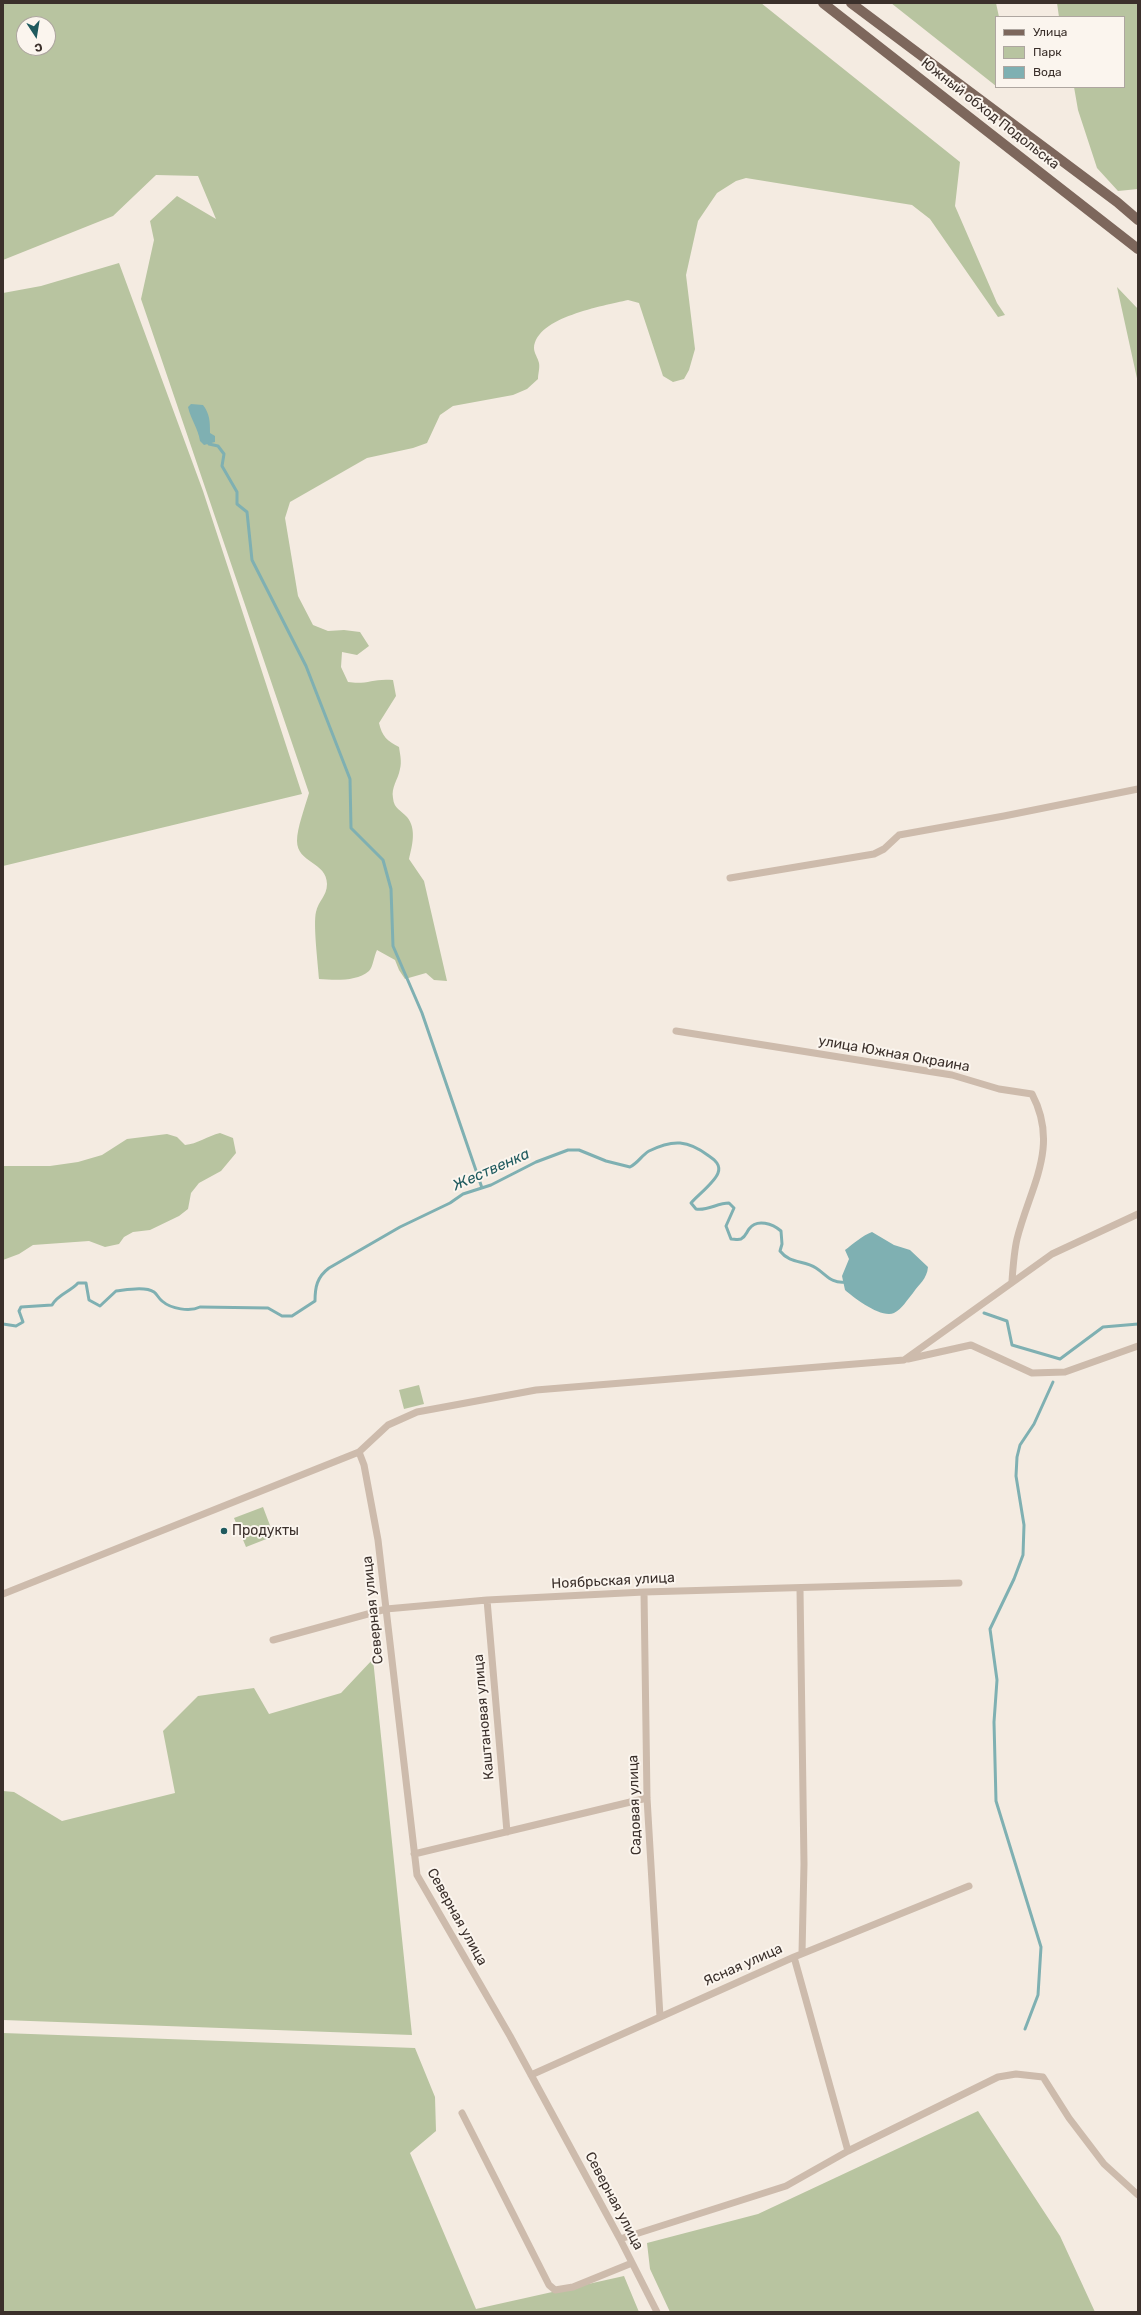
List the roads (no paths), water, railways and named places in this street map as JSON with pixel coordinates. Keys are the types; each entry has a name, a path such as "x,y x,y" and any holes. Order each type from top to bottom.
{"main road":[{"name":"Южный обход Подольска","path":"823,3 1138,248"},
{"name":"Южный обход Подольска","path":"851,3 1111,197 1138,220"}],"street":[{"path":"730,878 874,854 884,849 899,834 1012,815 1138,789"},
{"name":"улица Южная Окраина","path":"676,1031 952,1075 999,1090 1032,1094 1040,1109 1045,1130 1039,1174 1017,1240 1012,1281"},
{"path":"904,1360 1012,1281 1052,1254 1138,1214"},
{"path":"3,1594 359,1452 388,1425 417,1412 536,1390 904,1360 971,1345 1032,1373 1065,1372 1138,1346"},
{"name":"Северная улица","path":"359,1452 364,1465 378,1540 416,1875 531,2075 632,2263"},
{"name":"Ноябрьская улица","path":"273,1640 386,1609 487,1600 644,1592 800,1589 958,1583"},
{"path":"800,1589 804,1864 802,1953"},
{"name":"Садовая улица","path":"644,1592 647,1798 660,2017"},
{"name":"Каштановая улица","path":"487,1600 506,1832"},
{"path":"414,1854 647,1798"},
{"name":"Ясная улица","path":"531,2075 802,1953 969,1886"},
{"path":"794,1957 848,2151"},
{"path":"620,2239 786,2186 848,2151 998,2077 1016,2074 1043,2077 1069,2118 1104,2164 1138,2195"},
{"path":"462,2113 549,2285 555,2290 573,2287 632,2263 657,2312"}],"water":[{"path":"191,404 203,405 205,408 209,418 210,433 215,436 215,442 204,445 200,441 188,407"},
{"path":"872,1232 894,1245 910,1250 928,1267 926,1275 922,1281 902,1307 894,1313 883,1313 868,1307 845,1290 842,1276 849,1259 845,1250 862,1237"}],"waterway":[{"path":"209,444 218,446 224,454 222,466 237,492 237,504 247,512 252,560 306,666 350,779 351,828 383,860 391,889 393,946 422,1013 482,1188"},
{"name":"Жественка","path":"3,1324 16,1326 23,1322 19,1311 21,1307 52,1305 57,1298 78,1283 86,1283 89,1300 100,1306 116,1291 146,1289 154,1292 166,1304 175,1308 268,1308 282,1316 292,1316 315,1301 319,1279 329,1268 400,1227 450,1203 463,1194 491,1185 536,1162 568,1150 579,1150 606,1161 630,1167 649,1151 666,1144 673,1143 687,1144 694,1147 717,1163 719,1170 716,1177 691,1203 696,1209 709,1208 720,1204 729,1203 734,1208 726,1226 731,1239 741,1239 745,1236 749,1229 756,1224 769,1224 781,1231 782,1244 780,1251 784,1255 788,1258 816,1268 837,1282 846,1282"},
{"name":"Жественка","path":"984,1313 1007,1321 1012,1345 1060,1359 1103,1327 1138,1324"},
{"path":"1025,2029 1038,1995 1041,1947 996,1801 994,1722 997,1680 990,1629 1014,1579 1023,1555 1024,1525 1016,1476 1017,1457 1020,1445 1034,1424 1053,1382"}],"place":[{"name":"Продукты","path":"224,1531"}]}
